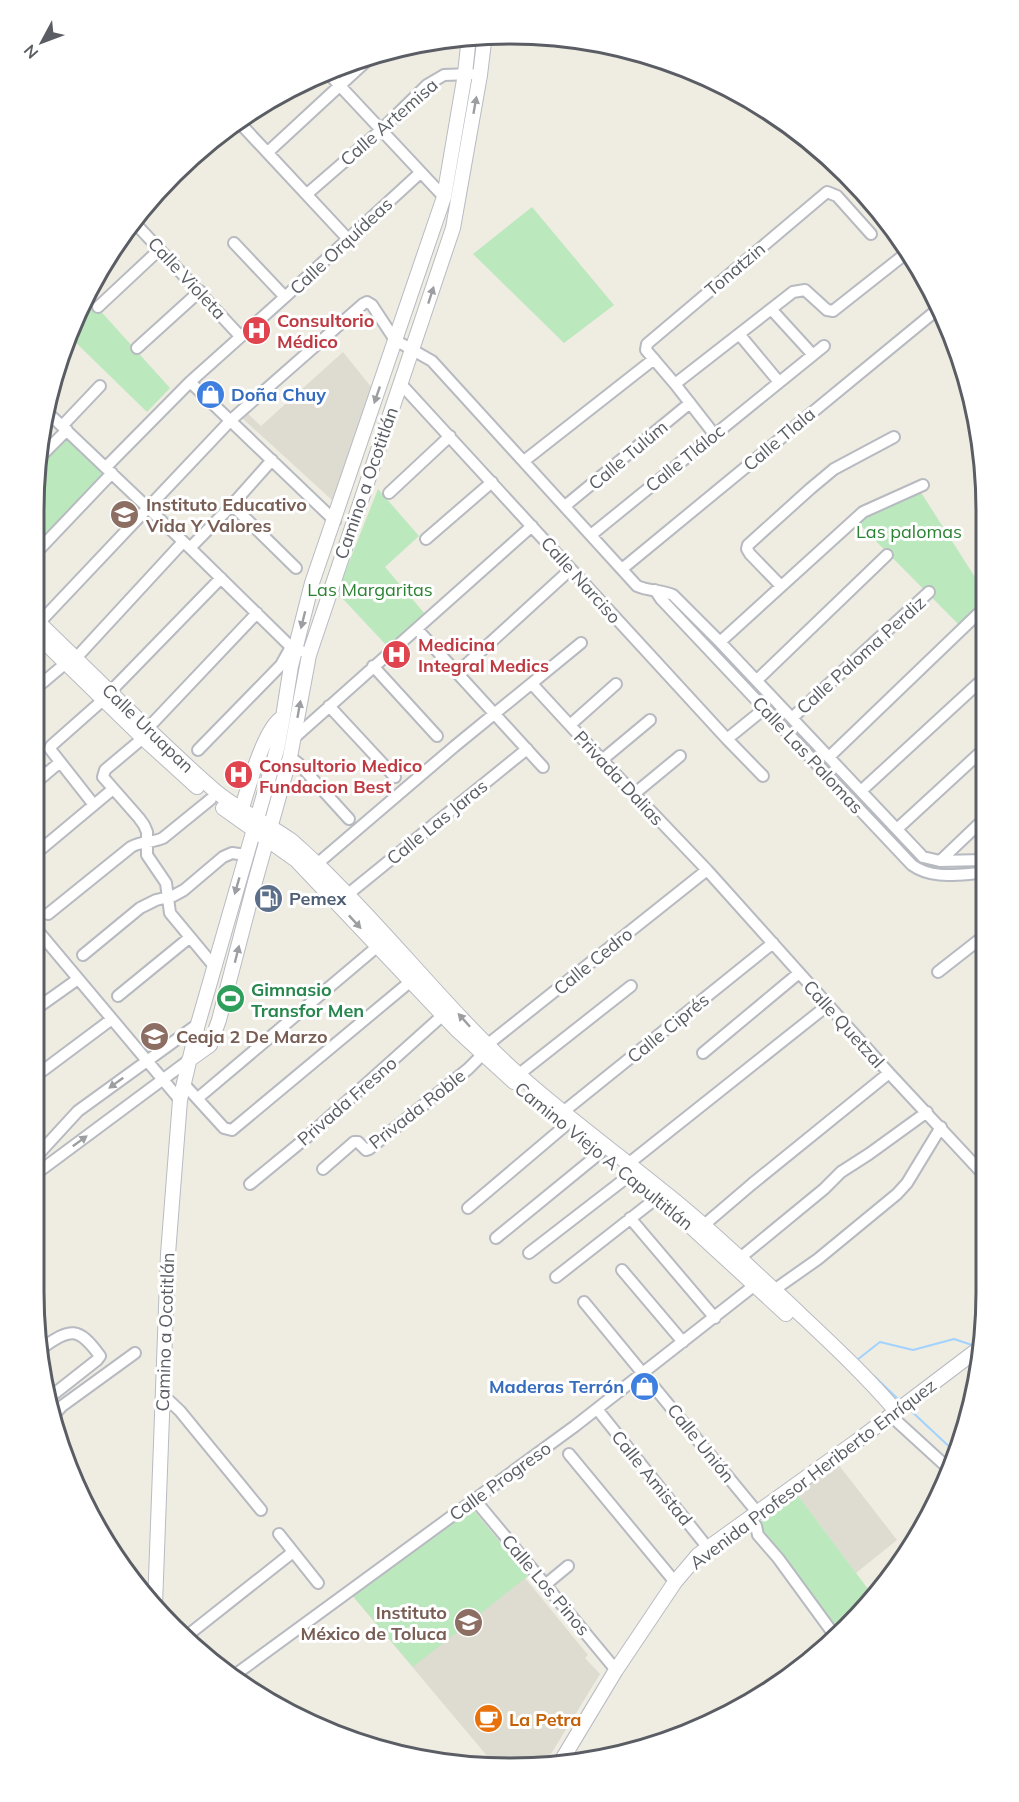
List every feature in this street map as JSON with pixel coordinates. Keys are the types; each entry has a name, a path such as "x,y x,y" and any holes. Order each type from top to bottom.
{"main road":[{"name":"Camino a Ocotitlán","path":"189,1060 212,1042 290,757 309,655 453,228 484,44"},
{"name":"Camino a Ocotitlán","path":"155,1595 168,1254 183,1083 284,717 293,648 312,583 444,196 468,45"},
{"name":"Calle Uruapan","path":"44,639 71,661 145,733 215,791 240,815"},
{"path":"240,815 266,738 276,722 284,717"},
{"name":"Calle Uruapan","path":"145,733 175,768 211,799 268,833"},
{"name":"Camino Viejo A Capultitlán","path":"268,833 294,843 317,864 484,1050 518,1075 600,1152 629,1169 658,1197 759,1282 831,1355 893,1413"},
{"name":"Camino Viejo A Capultitlán","path":"268,833 443,1015 565,1119 704,1225 740,1258 759,1282 774,1290 856,1368 893,1413"},
{"name":"Avenida Profesor Heriberto Enríquez","path":"564,1756 616,1670 675,1582 690,1564 708,1548 972,1354"}],"street":[{"path":"268,153 359,69"},
{"name":"Calle Artemisa","path":"307,194 433,81 444,75 480,75"},
{"path":"333,78 444,196"},
{"path":"244,127 348,239"},
{"name":"Calle Orquídeas","path":"44,544 190,382 420,173"},
{"name":"Tonatzin","path":"654,359 645,349 647,344 824,194 829,192 837,196 871,234"},
{"name":"Calle Violeta","path":"139,228 240,336"},
{"path":"234,243 285,297"},
{"path":"98,307 159,250"},
{"path":"675,384 793,292 805,290 827,310 833,311 901,257"},
{"path":"137,348 200,291"},
{"path":"44,624 147,508 231,420 363,304 370,303 395,340"},
{"path":"771,309 813,356"},
{"name":"Calle Tlala","path":"622,569 932,314"},
{"path":"739,334 779,382"},
{"name":"Calle Las Palomas","path":"395,340 432,361 637,586 673,595 757,680 923,857 940,861 976,860"},
{"name":"Calle Tláloc","path":"591,535 824,346"},
{"path":"524,461 654,359 714,434"},
{"path":"190,382 334,521"},
{"name":"Calle Narciso","path":"400,383 763,776"},
{"path":"47,448 100,386"},
{"name":"Calle Tulúm","path":"565,506 690,403"},
{"path":"52,417 293,648 309,655"},
{"path":"389,493 450,436"},
{"path":"781,586 750,554 747,549 748,545 834,469 894,437"},
{"path":"44,682 71,661 187,545 232,505 272,460"},
{"path":"426,539 492,482"},
{"path":"720,642 868,509 923,485"},
{"path":"232,505 296,568"},
{"path":"294,738 532,526"},
{"path":"757,680 886,555"},
{"path":"457,673 571,569"},
{"path":"94,805 50,752 51,746 107,696 221,578"},
{"name":"Calle Las Palomas","path":"655,590 912,865 920,871 938,875 976,873"},
{"name":"Calle Paloma Perdiz","path":"792,718 929,592"},
{"path":"214,966 170,913 165,879 147,855 147,832 139,818 104,779 104,772 145,733 257,613"},
{"path":"829,757 976,615"},
{"path":"417,629 543,767"},
{"path":"317,864 581,643"},
{"path":"198,750 281,665 293,648"},
{"path":"373,666 437,736"},
{"name":"Privada Dalias","path":"532,684 707,870"},
{"path":"570,725 615,684"},
{"path":"861,791 976,685"},
{"path":"329,706 395,777"},
{"path":"727,739 764,709"},
{"path":"602,760 650,720"},
{"name":"Calle Las Jaras","path":"347,895 527,749"},
{"path":"634,794 680,756"},
{"path":"897,829 976,756"},
{"path":"290,757 349,819"},
{"path":"45,775 59,763"},
{"path":"44,847 113,789"},
{"path":"48,914 125,851 136,844 163,838 211,799"},
{"path":"940,861 976,827"},
{"path":"83,955 140,908 184,890 223,857 235,852 246,855"},
{"name":"Calle Quetzal","path":"707,870 889,1073 976,1166"},
{"name":"Calle Cedro","path":"484,1050 707,870"},
{"path":"118,996 189,938"},
{"path":"938,972 976,942"},
{"name":"Calle Ciprés","path":"468,1208 565,1119 773,943"},
{"path":"44,945 78,979 180,1100"},
{"path":"198,1098 378,946"},
{"path":"702,1053 799,973"},
{"path":"44,1003 78,979"},
{"path":"183,1083 224,1128 232,1130 411,981"},
{"path":"518,1075 631,986"},
{"path":"529,1253 828,1005"},
{"name":"Privada Fresno","path":"250,1184 306,1138 443,1015"},
{"path":"44,1070 112,1019"},
{"path":"44,1148 78,1112 198,1024"},
{"name":"Privada Roble","path":"322,1169 354,1142 358,1142 366,1150 369,1149 468,1069 484,1050"},
{"path":"44,1168 189,1060"},
{"path":"704,1225 889,1073"},
{"path":"740,1258 824,1189 841,1172 927,1112"},
{"path":"774,1290 818,1259 897,1194 907,1183 941,1127"},
{"path":"496,1238 600,1152"},
{"path":"556,1277 658,1197"},
{"path":"630,1218 715,1318"},
{"path":"622,1270 683,1342"},
{"name":"Calle Progreso","path":"239,1672 597,1409 759,1282"},
{"name":"Calle Unión","path":"584,1302 644,1373 754,1515 758,1535 831,1629"},
{"path":"46,1345 64,1334 74,1332 82,1335 100,1356 54,1393"},
{"path":"59,1411 135,1353"},
{"path":"163,1395 180,1411 261,1510"},
{"name":"Calle Amistad","path":"597,1409 708,1548"},
{"name":"Camino Viejo A Capultitlán","path":"893,1413 943,1463"},
{"path":"569,1454 675,1582"},
{"name":"Calle Los Pinos","path":"475,1500 616,1670"},
{"path":"279,1534 318,1583"},
{"path":"191,1633 293,1551"},
{"path":"545,1585 568,1566"}],"shaded area":[{"path":"343,352 372,388 332,500 241,417 246,412 261,426"},
{"path":"838,1464 897,1540 856,1573 797,1494"},
{"name":"Instituto México de Toluca","path":"472,1508 528,1576 525,1578 588,1655 585,1658 600,1674 549,1757 489,1758 351,1594"}],"green space":[{"path":"532,207 614,305 564,343 473,254"},
{"path":"92,302 170,388 147,412 75,342"},
{"path":"66,437 104,474 44,537 44,479 46,458"},
{"name":"Las Margaritas","path":"378,489 419,536 385,567 425,614 387,646 344,600 336,595"},
{"name":"Las palomas","path":"920,491 976,579 976,616 963,629 858,523 868,509"},
{"path":"797,1494 868,1589 833,1628 757,1525"},
{"path":"472,1508 528,1576 413,1667 351,1594"}],"waterway":[{"path":"857,1360 880,1342 913,1350 954,1339 973,1345"},
{"path":"874,1376 900,1401"},
{"path":"909,1409 949,1447"}],"place":[{"name":"Consultorio Médico","path":"256,330"},
{"name":"Doña Chuy","path":"210,394"},
{"name":"Instituto Educativo Vida Y Valores","path":"125,514"},
{"name":"Medicina Integral Medics","path":"397,654"},
{"name":"Consultorio Medico Fundacion Best","path":"238,775"},
{"name":"Pemex","path":"268,898"},
{"name":"Gimnasio Transfor Men","path":"230,999"},
{"name":"Ceaja 2 De Marzo","path":"155,1036"},
{"name":"Maderas Terrón","path":"645,1386"},
{"name":"Instituto México de Toluca","path":"468,1622"},
{"name":"La Petra","path":"488,1719"}]}
